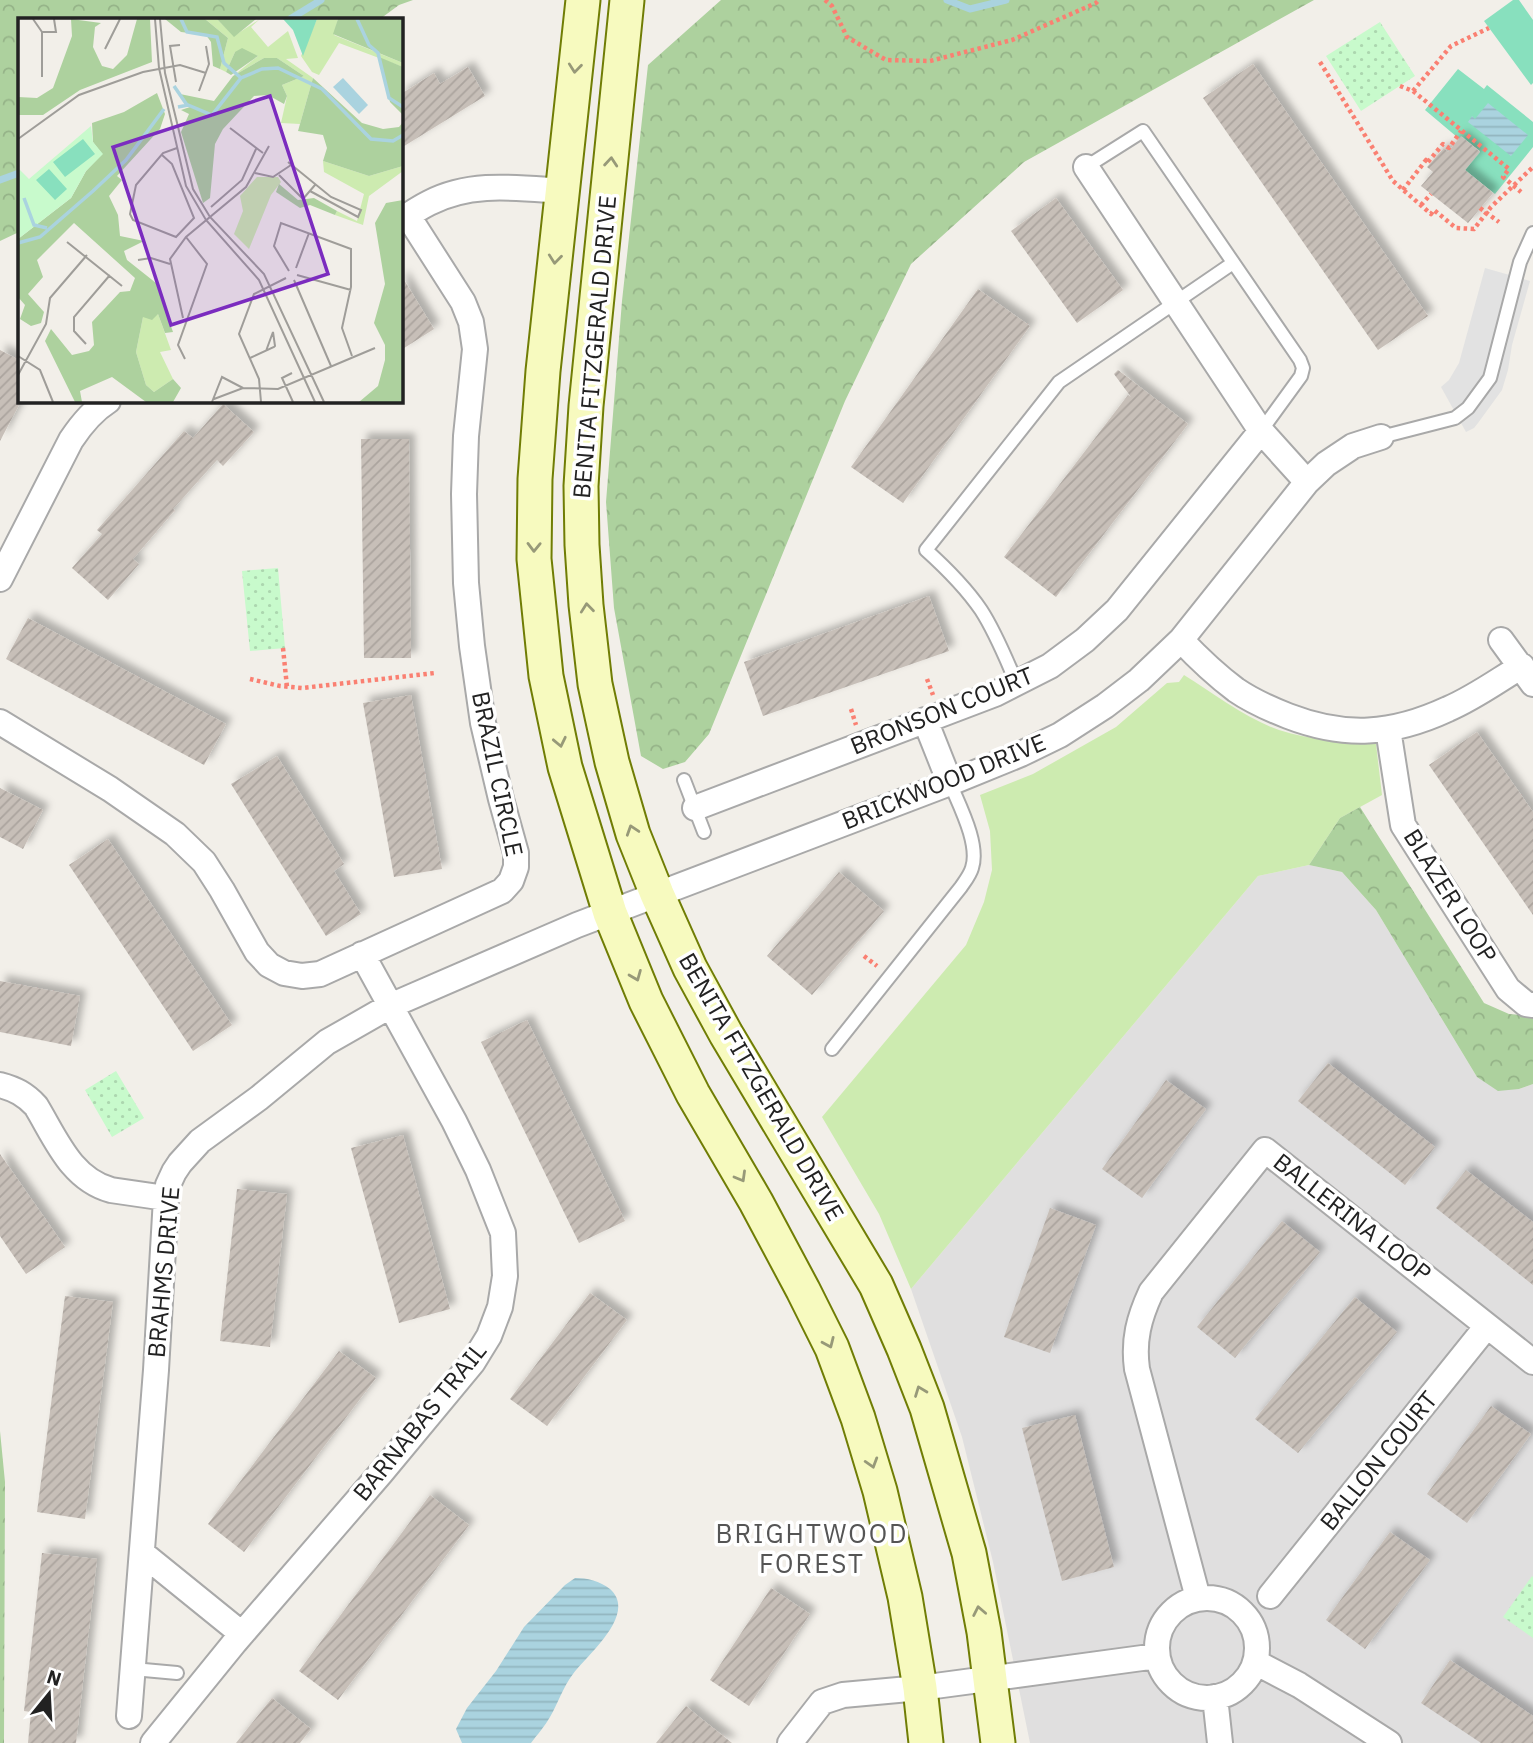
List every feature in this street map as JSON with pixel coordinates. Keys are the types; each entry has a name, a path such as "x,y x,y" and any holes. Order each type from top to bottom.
{"main road":[{"name":"BENITA FITZGERALD DRIVE","path":"583,0 543,371 535,479 534,559 546,676 565,766 610,913 646,1000 693,1094 792,1268 832,1348 858,1418 880,1491 905,1597 926,1743"},
{"name":"BENITA FITZGERALD DRIVE","path":"627,0 586,406 581,486 586,606 595,684 612,762 633,834 690,968 785,1135 876,1285 927,1408 965,1541 984,1632 998,1743"}],"street":[{"path":"1086,167 1261,430 1307,482"},
{"name":"BRAZIL CIRCLE","path":"0,722 110,789 176,834 204,862 257,952 269,965 284,973 302,976 320,974 502,891 512,881 516,853 500,799 484,723 466,583 464,482 475,349 471,322 463,302 404,218 430,202 478,188 562,191"},
{"path":"0,579 71,440 82,423 106,402"},
{"name":"BRONSON COURT","path":"695,808 1017,684 1050,666 1085,640 1117,610 1261,430"},
{"name":"BRICKWOOD DRIVE","path":"610,913 950,783 1059,735 1105,706 1139,680 1181,640 1307,482 1326,464 1353,446 1381,437"},
{"path":"1181,640 1208,668 1238,691 1272,710 1308,724 1360,732 1388,729 1447,710 1527,675 1500,640"},
{"path":"925,720 950,783"},
{"name":"BLAZER LOOP","path":"1388,729 1403,825 1508,989 1526,1004 1533,1005"},
{"name":"BRAHMS DRIVE","path":"129,1716 156,1370 166,1198 171,1177 200,1141 259,1098 327,1042 390,1006 610,913"},
{"name":"BARNABAS TRAIL","path":"153,1743 473,1362 489,1336 500,1307 505,1276 503,1233 478,1170 454,1121 362,954"},
{"path":"0,1085 19,1091 31,1100 73,1166 85,1179 102,1188 166,1198"},
{"name":"BALLERINA LOOP","path":"1198,1598 1137,1369 1135,1341 1143,1308 1151,1292 1265,1150 1533,1362"},
{"name":"BALLON COURT","path":"1270,1596 1488,1326"},
{"path":"142,1553 242,1634"},
{"path":"1198,1598 1227,1601 1244,1614 1255,1633 1257,1647 1250,1675 1228,1693 1215,1697 1184,1693 1172,1684 1162,1671 1157,1656 1157,1640 1167,1618 1183,1603 1198,1598"},
{"path":"790,1743 822,1702 843,1695 920,1688 1157,1656"},
{"path":"1255,1662 1291,1680 1389,1743"},
{"path":"1215,1697 1220,1743"}],"lane":[{"path":"1086,167 1143,131 1300,360 1303,368 1301,376 1261,430"},
{"path":"1381,437 1455,418 1465,412 1484,388 1492,370 1520,262 1533,233"},
{"path":"1017,684 981,611 951,574 926,550 1059,382 1233,263"},
{"path":"684,780 704,832"},
{"path":"832,1049 972,870 972,844 950,783"},
{"path":"132,1669 177,1673"}],"path":[{"path":"825,0 832,6 847,37 886,60 930,61 1012,40 1099,0"},
{"path":"1413,91 1451,46 1489,28"},
{"path":"1320,62 1393,181 1431,214 1434,210 1457,228 1474,229 1533,167"},
{"path":"1400,86 1413,91 1509,169 1503,177 1521,192"},
{"path":"1403,190 1426,160 1429,163 1443,144 1449,148 1461,131"},
{"path":"1421,205 1431,194"},
{"path":"1480,208 1499,222"},
{"path":"283,648 287,687"},
{"path":"250,679 287,687 307,688 435,673"}],"shaded area":[{"path":"1485,268 1530,281 1502,390 1474,428 1466,432 1441,387 1449,380 1459,363"},
{"path":"1309,865 1342,872 1376,910 1477,1077 1519,1089 1533,1084 1533,1743 1030,1743 993,1562 962,1437 911,1289 1258,876"}],"green space":[{"path":"0,0 413,0 399,5 381,18 18,18 18,232 0,241"},
{"path":"721,0 1314,0 1024,162 911,264 845,401 709,734 685,762 663,769 641,756 614,608 606,502 622,301 648,65"},
{"path":"1513,0 1519,0 1533,20 1531,85 1484,21"},
{"path":"1380,22 1415,76 1361,111 1326,56"},
{"path":"1458,69 1484,89 1487,85 1533,122 1533,147 1495,194 1465,170 1480,151 1462,137 1459,139 1425,110"},
{"path":"278,568 285,648 250,651 242,571"},
{"path":"1184,675 1243,713 1279,730 1315,738 1376,744 1382,795 1340,818 1309,865 1258,876 911,1289 879,1214 822,1117 966,945 984,902 992,870 990,831 980,795 1033,774 1116,727 1167,683 1179,682"},
{"path":"1360,807 1484,1003 1509,1014 1533,1016 1533,1084 1519,1089 1498,1091 1477,1077 1376,910 1342,872 1309,865 1340,818"},
{"path":"116,1071 144,1118 112,1137 85,1090"},
{"path":"0,1431 5,1482 4,1743 0,1743"},
{"path":"1533,1577 1533,1638 1503,1617"}],"water":[{"path":"1488,103 1528,135 1511,156 1468,122 1472,116 1475,119"},
{"path":"575,1578 593,1580 610,1589 617,1599 618,1610 607,1634 569,1679 546,1724 531,1743 462,1743 456,1729 467,1708 496,1671 524,1627"}],"building":[{"path":"1253,64 1428,316 1378,350 1203,98"},
{"path":"468,67 485,96 402,147 402,93 434,73 440,84"},
{"path":"1461,136 1480,152 1465,170 1493,193 1468,223 1421,186 1433,172 1427,167 1444,148 1448,152"},
{"path":"1056,198 1123,290 1077,323 1011,231"},
{"path":"402,277 434,329 402,349"},
{"path":"978,289 1030,326 903,503 851,467"},
{"path":"0,350 18,359 19,405 0,441"},
{"path":"1118,370 1188,424 1056,597 1004,557 1128,395 1131,397 1114,374"},
{"path":"223,404 254,432 223,466 217,460 173,509 175,510 133,559 139,564 108,600 72,568 102,534 97,530 184,431 193,438"},
{"path":"361,439 409,439 411,658 364,658"},
{"path":"929,596 949,651 763,716 744,662"},
{"path":"28,618 226,724 204,765 6,659"},
{"path":"411,695 442,869 394,877 363,703"},
{"path":"1477,732 1533,812 1533,915 1429,765"},
{"path":"277,756 344,864 334,871 361,914 326,936 231,784"},
{"path":"0,788 43,810 23,849 0,837"},
{"path":"108,839 232,1025 193,1051 69,865"},
{"path":"839,872 884,911 812,995 767,956"},
{"path":"0,981 80,996 71,1046 0,1032"},
{"path":"527,1020 625,1221 579,1243 481,1042"},
{"path":"1328,1063 1435,1147 1405,1185 1298,1101"},
{"path":"1166,1080 1206,1109 1142,1198 1102,1169"},
{"path":"403,1135 450,1309 399,1323 351,1148"},
{"path":"0,1154 65,1247 26,1274 0,1236"},
{"path":"1466,1170 1533,1222 1533,1285 1436,1208"},
{"path":"237,1189 287,1194 270,1347 220,1341"},
{"path":"1050,1208 1096,1225 1050,1353 1004,1337"},
{"path":"1282,1221 1320,1252 1235,1358 1197,1327"},
{"path":"590,1293 627,1320 547,1426 510,1399"},
{"path":"65,1296 113,1302 85,1519 37,1512"},
{"path":"1355,1297 1397,1332 1298,1453 1255,1419"},
{"path":"339,1351 376,1378 244,1552 208,1524"},
{"path":"1491,1406 1531,1434 1467,1523 1427,1494"},
{"path":"1075,1415 1114,1567 1062,1581 1022,1428"},
{"path":"430,1495 469,1525 338,1700 299,1671"},
{"path":"1390,1532 1430,1560 1365,1649 1326,1620"},
{"path":"42,1553 97,1559 76,1743 28,1743 31,1712 24,1711"},
{"path":"771,1588 810,1614 749,1706 710,1680"},
{"path":"1450,1660 1533,1716 1533,1743 1481,1743 1421,1703"},
{"path":"272,1698 311,1729 300,1743 236,1743"},
{"path":"686,1706 698,1716 732,1743 656,1743"}],"waterway":[{"path":"292,18 321,0"},
{"path":"947,0 970,9 1006,0"},
{"path":"0,180 18,173"}],"district":[{"name":"BRIGHTWOOD FOREST","path":"812,1549"}]}
